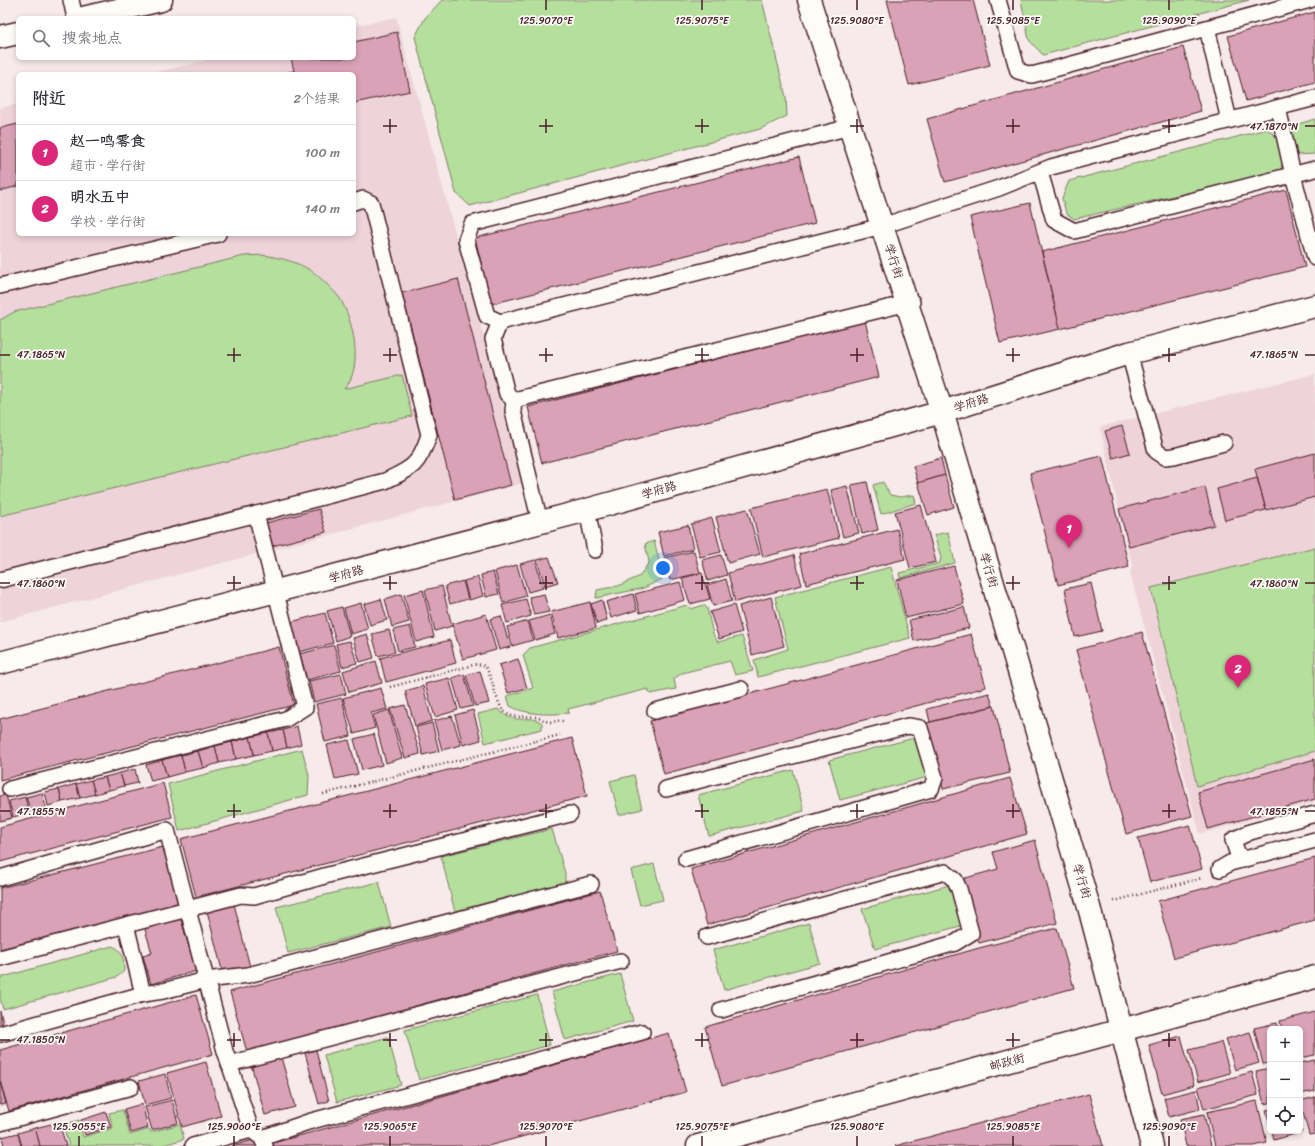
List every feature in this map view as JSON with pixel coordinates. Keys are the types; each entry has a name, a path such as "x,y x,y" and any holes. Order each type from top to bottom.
{"street":[{"path":"92,16 161,0"},
{"name":"学行街","path":"808,0 882,226 910,303 1090,907 1152,1146"},
{"path":"0,38 16,34"},
{"name":"学府路","path":"0,663 587,510 942,412 1129,353 1315,306"},
{"name":"邮政街","path":"713,1140 1122,1031 1315,977"}],"lane":[{"path":"71,0 75,16"},
{"path":"998,0 1018,71 1032,75 1310,0"},
{"path":"1207,28 1229,120"},
{"path":"850,127 472,224 466,240 487,316 500,322 882,226 1000,188 1051,167 1315,98"},
{"path":"1278,108 1293,175 1315,258"},
{"path":"1040,172 1054,220 1074,231 1315,170"},
{"path":"0,580 385,481 410,469 423,453 429,435 370,203 363,199 356,201"},
{"path":"0,286 210,236"},
{"path":"514,400 910,303"},
{"path":"500,322 493,339 507,394 514,400"},
{"path":"1129,353 1156,452 1165,456 1174,456 1224,443"},
{"path":"514,400 513,411 540,522"},
{"path":"587,510 595,550"},
{"path":"10,789 286,719 306,707 256,514"},
{"path":"655,711 741,688"},
{"path":"666,789 908,726 920,728 935,778 931,790 686,859"},
{"path":"0,958 241,894 254,896 328,875 570,814"},
{"path":"1243,860 1233,840 1250,832 1315,814"},
{"path":"0,878 167,830 229,1064 260,1138"},
{"path":"1220,869 1243,860 1315,840"},
{"path":"707,937 945,872 955,880 959,889 972,933 955,943 720,1010"},
{"path":"0,1034 143,994 163,991 206,980 248,975 591,884"},
{"path":"126,925 143,994"},
{"path":"229,1064 621,961"},
{"path":"193,1146 260,1138 316,1120 642,1032"},
{"path":"0,1123 131,1087"}],"path":[{"path":"390,687 477,664 485,666 489,672 501,709 507,714 517,718 528,716 537,717 549,722 560,720 565,722"},
{"path":"323,794 560,735"},
{"path":"1090,907 1206,877 1220,869"}],"shaded area":[{"path":"396,17 524,483 0,622 0,108 16,104 16,236 356,236 356,72 156,72 208,60 356,60 356,26"},
{"path":"1315,374 1315,802 1200,834 1130,573 1133,565 1128,551 1100,427"}],"green space":[{"path":"442,0 762,0 786,97 787,116 760,129 470,206 456,193 415,37 425,18"},
{"path":"1021,0 1249,0 1043,55 1029,40"},
{"path":"1315,119 1315,154 1296,155 1291,135 1298,124"},
{"path":"1267,129 1278,138 1281,143 1283,157 1281,171 1074,219 1066,213 1062,198 1069,181"},
{"path":"263,255 285,259 305,267 320,277 339,297 349,318 355,344 354,369 350,380 344,389 402,375 412,416 0,516 0,320 14,312 244,256"},
{"path":"883,482 890,495 900,497 914,495 916,503 881,514 873,485"},
{"path":"948,532 955,563 900,578 899,573 940,563 941,557 934,535"},
{"path":"654,541 664,578 644,588 596,598 597,590 618,586 640,576 649,562 645,544"},
{"path":"1315,547 1315,751 1197,786 1151,588"},
{"path":"891,567 910,638 758,677 754,660 788,649 775,597"},
{"path":"687,605 691,609 704,605 707,608 713,634 718,642 742,636 753,671 735,675 730,661 682,673 674,679 676,689 650,694 648,689 568,709 569,713 531,713 510,706 507,696 533,688 523,655 530,648"},
{"path":"498,709 511,718 536,720 542,723 542,729 485,743 478,714"},
{"path":"918,737 928,777 840,800 829,760"},
{"path":"302,749 309,775 308,795 179,831 168,784"},
{"path":"793,770 804,811 709,836 698,795"},
{"path":"634,775 642,809 619,815 610,781"},
{"path":"552,829 565,873 565,883 455,912 441,856"},
{"path":"654,864 663,900 640,905 631,870"},
{"path":"379,882 391,927 288,953 276,907"},
{"path":"953,884 964,925 875,949 862,909"},
{"path":"809,923 820,963 724,990 713,950"},
{"path":"112,946 116,947 121,952 123,959 124,971 117,977 3,1009 0,998 0,978"},
{"path":"620,974 633,1021 565,1040 552,992"},
{"path":"537,995 550,1045 419,1080 405,1030"},
{"path":"388,1037 401,1085 337,1102 324,1055"},
{"path":"123,1110 130,1135 149,1129 151,1132 180,1124 184,1139 160,1146 69,1146 63,1125 79,1120 83,1137 113,1128 109,1113"}],"building":[{"path":"887,0 973,0 990,65 909,85"},
{"path":"1315,12 1315,82 1246,101 1228,36"},
{"path":"397,32 410,91 356,103 356,72 289,72 294,71 291,60 356,60 356,42"},
{"path":"1183,47 1201,111 945,182 927,119"},
{"path":"16,124 16,187 0,191 0,128"},
{"path":"799,157 815,223 491,304 475,238"},
{"path":"1286,190 1305,267 1060,329 1042,252"},
{"path":"1030,203 1060,329 1000,343 970,217"},
{"path":"458,279 511,485 455,500 402,293"},
{"path":"865,321 879,377 542,463 528,407"},
{"path":"1122,426 1130,453 1113,458 1105,431"},
{"path":"1315,453 1315,497 1266,510 1255,469"},
{"path":"1102,456 1129,567 1058,585 1030,473"},
{"path":"941,458 945,475 918,483 913,466"},
{"path":"945,475 954,507 928,515 918,483"},
{"path":"1257,478 1266,510 1225,520 1217,489"},
{"path":"867,482 878,530 862,534 851,485"},
{"path":"847,486 859,533 843,537 831,490"},
{"path":"1205,487 1214,525 1129,547 1119,509"},
{"path":"827,489 839,538 763,557 751,508"},
{"path":"921,505 936,562 910,568 895,512"},
{"path":"319,509 326,532 272,546 266,523"},
{"path":"747,509 760,554 728,563 716,517"},
{"path":"712,518 721,552 700,557 691,524"},
{"path":"688,525 693,549 664,556 658,532"},
{"path":"897,529 905,559 806,584 799,554"},
{"path":"694,551 700,573 670,580 664,558"},
{"path":"721,555 727,575 708,581 702,560"},
{"path":"794,555 802,585 735,602 728,573"},
{"path":"549,557 558,582 545,586 537,560"},
{"path":"535,560 543,588 528,592 520,564"},
{"path":"517,565 526,596 503,603 495,571"},
{"path":"954,566 964,604 906,618 897,580"},
{"path":"493,572 499,594 486,597 481,575"},
{"path":"702,573 710,599 690,604 682,578"},
{"path":"478,577 483,596 469,600 464,581"},
{"path":"726,579 732,601 713,606 707,585"},
{"path":"463,581 468,599 450,604 445,586"},
{"path":"680,582 685,600 640,613 635,594"},
{"path":"1091,583 1102,631 1075,637 1065,589"},
{"path":"442,586 452,626 435,631 425,590"},
{"path":"423,590 434,637 416,642 404,595"},
{"path":"401,594 409,622 392,627 385,599"},
{"path":"544,594 549,612 534,615 529,597"},
{"path":"633,594 637,610 611,618 606,602"},
{"path":"771,597 784,646 752,655 739,606"},
{"path":"381,599 387,620 370,625 364,604"},
{"path":"526,599 531,616 507,623 502,605"},
{"path":"602,600 607,620 597,624 591,604"},
{"path":"590,602 596,628 558,638 551,612"},
{"path":"361,603 368,629 351,634 344,608"},
{"path":"734,605 742,632 719,639 710,612"},
{"path":"342,607 350,636 336,641 327,611"},
{"path":"964,607 969,628 914,641 909,620"},
{"path":"325,613 333,643 299,652 291,622"},
{"path":"486,614 496,650 463,659 452,624"},
{"path":"550,615 555,634 535,640 529,621"},
{"path":"501,616 510,647 499,650 490,619"},
{"path":"528,621 533,640 512,646 507,627"},
{"path":"410,626 415,647 398,651 393,630"},
{"path":"389,630 395,652 378,656 372,634"},
{"path":"1142,632 1192,816 1126,834 1076,650"},
{"path":"367,634 374,658 360,662 353,638"},
{"path":"971,634 986,687 664,774 650,721"},
{"path":"450,640 456,663 386,682 380,658"},
{"path":"350,641 357,663 342,667 336,644"},
{"path":"334,645 341,671 307,680 300,654"},
{"path":"279,647 294,705 0,780 0,719"},
{"path":"518,659 527,688 508,693 499,665"},
{"path":"376,661 382,683 349,692 343,671"},
{"path":"480,671 489,703 475,706 466,675"},
{"path":"341,674 346,694 314,702 309,681"},
{"path":"464,674 473,706 461,709 452,678"},
{"path":"449,678 458,710 435,717 425,684"},
{"path":"423,686 432,721 415,726 405,691"},
{"path":"381,688 387,709 371,713 375,728 354,734 343,698"},
{"path":"989,693 993,706 930,722 927,709"},
{"path":"342,698 351,736 325,742 316,704"},
{"path":"405,705 420,754 405,758 390,709"},
{"path":"994,706 1010,773 943,789 927,723"},
{"path":"389,710 402,758 386,763 373,715"},
{"path":"473,710 481,740 463,745 455,715"},
{"path":"452,716 461,745 442,750 434,721"},
{"path":"432,723 439,751 423,755 416,727"},
{"path":"297,726 301,744 287,748 283,730"},
{"path":"283,730 287,748 272,751 268,733"},
{"path":"268,733 272,751 254,755 250,737"},
{"path":"374,734 382,765 362,770 354,739"},
{"path":"250,737 254,755 236,759 232,742"},
{"path":"572,738 587,796 196,897 181,839"},
{"path":"349,740 358,774 335,779 327,745"},
{"path":"232,742 236,759 219,763 215,746"},
{"path":"215,746 219,763 203,768 198,751"},
{"path":"198,751 203,768 185,772 181,755"},
{"path":"181,755 185,772 167,777 162,760"},
{"path":"1315,759 1315,799 1208,829 1198,792"},
{"path":"162,760 167,777 151,781 146,765"},
{"path":"135,769 138,783 124,786 120,773"},
{"path":"120,773 124,786 109,790 105,777"},
{"path":"105,777 109,790 95,794 91,780"},
{"path":"1010,778 1027,834 707,925 691,869"},
{"path":"91,780 95,794 80,798 76,784"},
{"path":"163,783 172,817 0,862 0,827"},
{"path":"76,784 80,798 62,802 59,789"},
{"path":"59,789 62,802 48,806 45,792"},
{"path":"42,793 46,808 31,812 26,797"},
{"path":"6,795 12,818 0,821 0,796"},
{"path":"25,797 29,813 13,817 9,801"},
{"path":"1190,825 1202,869 1150,882 1138,838"},
{"path":"1035,840 1057,923 979,943 962,879 998,869 993,852"},
{"path":"163,847 178,904 0,949 0,888"},
{"path":"1315,858 1315,920 1174,958 1158,901"},
{"path":"600,891 617,951 247,1052 230,992"},
{"path":"233,900 250,967 223,974 206,907"},
{"path":"180,916 196,971 151,984 143,956 152,953 144,926"},
{"path":"1057,928 1074,988 722,1086 705,1027 979,948"},
{"path":"196,995 213,1054 9,1111 0,1081 0,1050"},
{"path":"0,1011 3,1023 0,1024"},
{"path":"1315,1012 1315,1055 1303,1057 1303,1026 1281,1026 1280,1021"},
{"path":"1277,1023 1278,1026 1267,1026 1267,1063 1263,1064 1254,1028"},
{"path":"1250,1032 1259,1063 1235,1070 1226,1039"},
{"path":"669,1033 686,1092 488,1146 274,1146 273,1143"},
{"path":"1181,1036 1194,1085 1162,1094 1149,1045"},
{"path":"1221,1042 1230,1073 1198,1082 1189,1050"},
{"path":"316,1050 329,1101 319,1104 305,1053"},
{"path":"281,1057 295,1107 265,1115 251,1064"},
{"path":"1315,1060 1315,1091 1303,1093 1303,1062"},
{"path":"206,1062 221,1116 182,1127 167,1073"},
{"path":"1267,1069 1267,1104 1264,1104 1256,1071"},
{"path":"1252,1072 1258,1095 1204,1109 1198,1087"},
{"path":"165,1074 171,1098 145,1105 139,1081"},
{"path":"0,1081 6,1104 0,1105"},
{"path":"1196,1090 1200,1109 1169,1117 1164,1098"},
{"path":"1089,1094 1103,1146 895,1146"},
{"path":"1315,1097 1315,1134 1309,1135 1303,1112 1303,1100"},
{"path":"172,1100 178,1123 152,1130 145,1107"},
{"path":"1257,1101 1267,1143 1254,1146 1215,1146 1207,1112"},
{"path":"142,1104 148,1128 131,1133 124,1109"},
{"path":"106,1112 111,1127 85,1135 81,1120"},
{"path":"1204,1114 1211,1146 1186,1146 1180,1119"},
{"path":"59,1122 66,1146 40,1146 35,1128"},
{"path":"35,1128 40,1146 22,1146 18,1133"},
{"path":"18,1133 21,1146 4,1146 2,1137"},
{"path":"1273,1134 1295,1134 1274,1140"},
{"path":"257,1139 259,1146 232,1146"}],"place":[{"name":"赵一鸣零食","path":"1069,548"},
{"name":"明水五中","path":"1238,688"}]}
